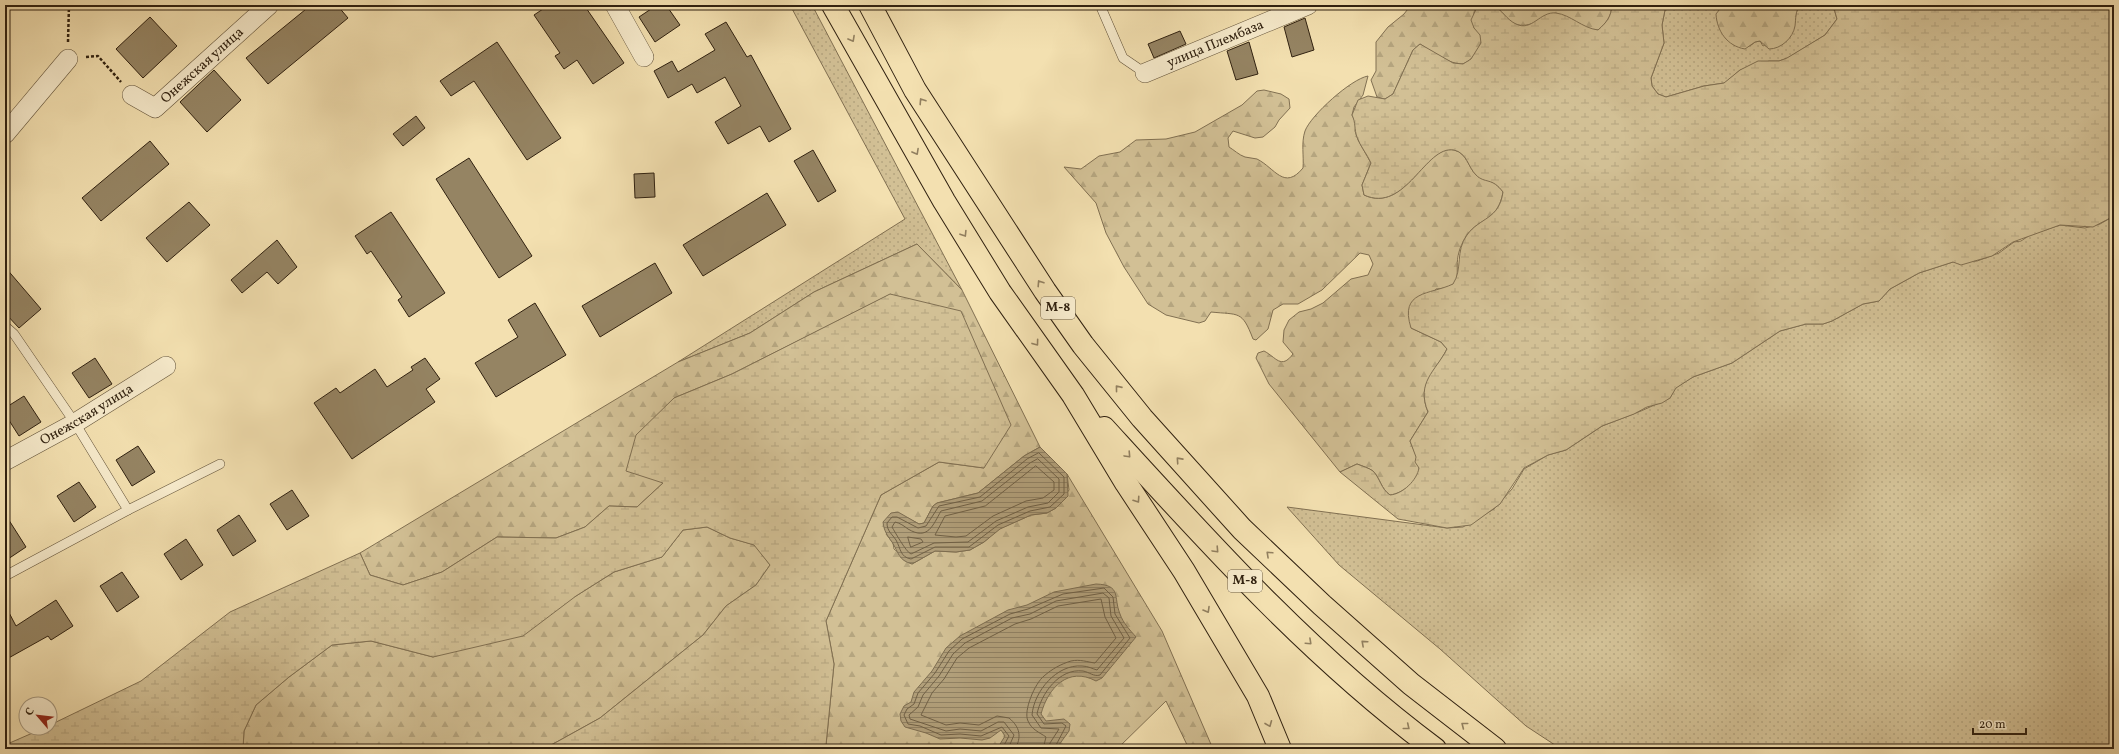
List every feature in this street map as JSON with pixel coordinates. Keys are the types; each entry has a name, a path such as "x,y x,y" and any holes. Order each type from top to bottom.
{"main road":[{"name":"М-8","path":"833,5 944,201 1000,292 1073,395 1241,578 1346,676 1435,749"},
{"name":"М-8","path":"870,5 915,90 1028,264 1083,345 1142,418 1242,529 1322,605 1411,684 1495,749"},
{"path":"1073,395 1126,483 1184,571 1258,696 1280,749"}],"street":[{"name":"Онежская улица","path":"132,95 155,108 269,5"},
{"path":"615,5 644,57"},
{"name":"улица Плембаза","path":"1145,73 1308,5"},
{"path":"5,134 68,59"},
{"name":"Онежская улица","path":"5,461 75,424 166,366"}],"lane":[{"path":"1100,5 1123,58 1145,73"},
{"path":"5,326 14,334 75,424 128,510"},
{"path":"5,576 128,510 220,464"}],"path":[{"path":"69,5 68,59 98,56 132,95"}],"green space":[{"path":"790,5 812,5 962,290 917,244 814,292 750,333 678,362 905,219"},
{"path":"1411,5 1478,5 1474,12 1474,28 1481,35 1481,43 1473,57 1466,63 1462,64 1457,64 1446,60 1420,44 1413,50 1393,94 1385,99 1377,97 1371,80 1376,71 1376,42 1388,27 1404,14"},
{"path":"1478,5 1493,5 1507,18 1522,26 1531,24 1550,13 1556,13 1567,16 1587,27 1598,30 1608,19 1611,13 1612,5 1666,5 1662,25 1664,43 1651,78 1652,86 1658,94 1666,97 1704,86 1724,83 1740,70 1758,61 1779,61 1787,58 1825,35 1837,19 1833,5 2114,5 2114,216 2093,227 2060,225 2013,242 1992,256 1961,265 1953,262 1919,273 1890,289 1879,301 1863,304 1832,321 1823,324 1806,324 1780,331 1732,363 1693,377 1676,388 1670,398 1662,403 1647,407 1634,414 1602,426 1566,450 1548,455 1524,468 1500,504 1471,525 1447,528 1398,519 1340,472 1357,464 1370,469 1390,495 1400,492 1409,486 1418,473 1419,468 1415,462 1416,457 1410,441 1428,412 1424,393 1428,378 1447,349 1441,342 1411,328 1408,316 1409,307 1413,300 1419,296 1453,284 1458,272 1463,241 1472,229 1498,208 1503,192 1492,182 1479,178 1473,172 1465,157 1454,150 1444,151 1434,158 1403,188 1392,195 1379,198 1364,195 1362,185 1371,163 1358,140 1352,115 1358,100 1368,96 1385,99 1393,94 1413,50 1420,44 1453,63 1463,64 1471,59 1481,43 1480,35 1474,28 1471,20"},
{"path":"1493,5 1612,6 1608,19 1598,30 1589,29 1555,13 1532,24 1514,24"},
{"path":"1666,5 1723,5 1720,8 1717,20 1719,26 1750,46 1755,42 1760,41 1763,46 1793,31 1797,11 1800,5 1833,5 1837,19 1825,35 1788,58 1779,61 1769,61 1740,70 1725,83 1704,86 1666,97 1658,94 1652,86 1651,78 1664,43 1662,25"},
{"path":"1723,5 1800,5 1796,13 1794,30 1786,42 1778,47 1769,49 1760,41 1755,42 1745,49 1733,45 1728,41 1718,26 1716,14"},
{"path":"1368,76 1363,95 1354,107 1352,115 1356,123 1355,131 1358,140 1371,163 1362,185 1364,195 1379,198 1392,195 1403,188 1434,157 1444,151 1454,150 1465,157 1476,175 1482,179 1492,182 1503,192 1500,202 1492,215 1475,227 1465,238 1459,252 1457,277 1455,282 1446,288 1436,289 1411,328 1441,342 1447,349 1429,378 1426,386 1424,393 1428,412 1410,441 1418,462 1418,474 1409,486 1390,495 1370,469 1357,464 1340,472 1269,384 1256,358 1258,353 1264,351 1278,361 1282,362 1289,359 1293,354 1283,342 1284,330 1289,320 1299,312 1311,309 1323,303 1351,279 1368,275 1373,264 1369,255 1360,253 1322,290 1298,304 1283,304 1273,310 1268,329 1256,340 1253,339 1246,323 1234,314 1211,312 1205,321 1199,323 1166,315 1148,304 1124,267 1106,233 1096,203 1064,167 1081,169 1099,156 1120,152 1136,140 1166,139 1195,132 1242,105 1257,91 1264,90 1281,94 1289,99 1290,108 1275,127 1263,137 1255,138 1233,131 1228,138 1229,147 1243,156 1257,159 1280,176 1290,178 1296,175 1303,168 1303,140 1305,131 1315,116 1342,91"},
{"path":"2114,216 2114,749 1561,749 1526,726 1440,649 1339,565 1287,507 1447,528 1463,527 1494,509 1512,489 1524,469 1548,455 1566,450 1602,426 1670,398 1675,388 1693,377 1732,363 1780,331 1806,324 1823,324 1832,321 1863,304 1879,301 1890,289 1919,273 1953,262 1977,261 1999,253 2014,242 2021,241 2030,235 2060,225 2085,228 2100,224"},
{"path":"917,244 962,290 1040,447 1024,456 978,493 937,503 933,506 924,523 919,524 908,518 886,534 893,543 894,549 912,564 935,551 956,552 970,550 984,542 999,529 1031,515 1047,513 1056,508 1069,490 1067,474 1162,631 1213,749 1189,749 1166,701 1117,749 821,749 826,745 834,664 826,621 881,495 939,462 984,468 891,294 732,374 674,398 664,482 637,507 609,506 585,527 556,538 497,537 442,572 403,585 370,575 360,553 678,362 750,333 814,292"},
{"path":"890,294 961,311 1011,425 984,468 939,462 881,495 826,621 834,664 826,745 821,749 544,749 600,718 703,635 726,606 756,585 770,565 754,545 730,538 707,527 683,530 662,557 614,572 576,596 523,636 433,657 371,641 332,645 289,677 256,705 244,731 243,749 5,749 5,745 26,736 58,736 58,721 141,681 230,612 360,553 370,575 403,585 442,572 497,537 556,538 585,527 609,506 637,507 663,483 626,471 636,435 674,398 732,374"},
{"path":"707,527 730,538 755,545 770,565 756,585 726,606 703,635 600,718 544,749 243,749 244,731 256,705 289,677 332,645 371,641 433,657 576,596 614,572 662,557 683,530"}],"water":[{"path":"1040,447 1067,474 1068,496 1056,508 1047,513 1031,515 1000,529 984,542 970,550 956,552 935,551 912,564 899,556 883,525 883,522 891,513 898,512 919,524 924,523 933,506 937,503 978,493 1024,456"},
{"path":"1096,584 1104,585 1113,589 1121,617 1136,637 1102,678 1096,681 1086,677 1077,676 1068,678 1054,688 1044,705 1041,714 1046,721 1064,719 1070,724 1069,731 1056,749 997,749 1005,736 1001,730 990,738 982,740 960,738 940,739 905,727 901,721 900,714 904,706 911,702 914,692 932,671 946,648 960,636 1008,610 1027,605 1054,592"}],"building":[{"path":"311,5 337,5 348,18 268,84 246,58"},
{"path":"549,5 584,5 624,63 593,84 577,60 564,69 555,56 560,53 534,15"},
{"path":"657,5 666,5 680,25 655,42 639,17"},
{"path":"150,17 177,46 143,78 116,49"},
{"path":"1305,18 1314,50 1292,57 1284,27"},
{"path":"726,22 747,57 751,55 791,129 769,142 760,126 728,144 715,122 741,106 725,77 697,93 692,84 668,98 654,71 672,61 678,72 715,50 705,34"},
{"path":"1180,31 1186,44 1154,58 1148,44"},
{"path":"497,42 561,138 527,160 474,81 451,96 440,81"},
{"path":"1249,42 1258,74 1236,80 1227,51"},
{"path":"214,70 241,100 207,132 180,102"},
{"path":"416,116 425,128 403,146 393,134"},
{"path":"150,141 169,164 101,221 82,198"},
{"path":"813,150 836,191 818,202 794,161"},
{"path":"469,158 532,256 499,278 436,179"},
{"path":"654,173 655,197 635,198 634,174"},
{"path":"767,193 786,225 703,276 683,245"},
{"path":"189,202 210,225 167,262 146,238"},
{"path":"391,212 445,293 409,317 398,300 402,297 371,251 367,254 355,236"},
{"path":"277,240 297,267 278,284 267,272 242,293 231,280"},
{"path":"655,263 672,293 600,337 582,306"},
{"path":"5,267 41,309 19,328 5,313"},
{"path":"535,303 566,355 496,397 475,363 518,337 508,320"},
{"path":"95,358 112,384 89,398 72,373"},
{"path":"425,358 440,379 426,389 435,402 352,459 314,403 336,388 340,393 375,369 387,387 413,370 411,367"},
{"path":"24,396 41,422 19,436 5,414 5,408"},
{"path":"138,446 155,472 132,486 116,460"},
{"path":"79,482 96,507 74,522 57,496"},
{"path":"292,490 309,516 287,530 270,504"},
{"path":"5,514 26,547 5,561"},
{"path":"239,515 256,541 233,556 217,530"},
{"path":"186,539 203,565 181,580 164,554"},
{"path":"122,572 139,597 117,612 100,586"},
{"path":"56,600 73,626 51,640 48,636 5,660 5,605 16,626"}]}
